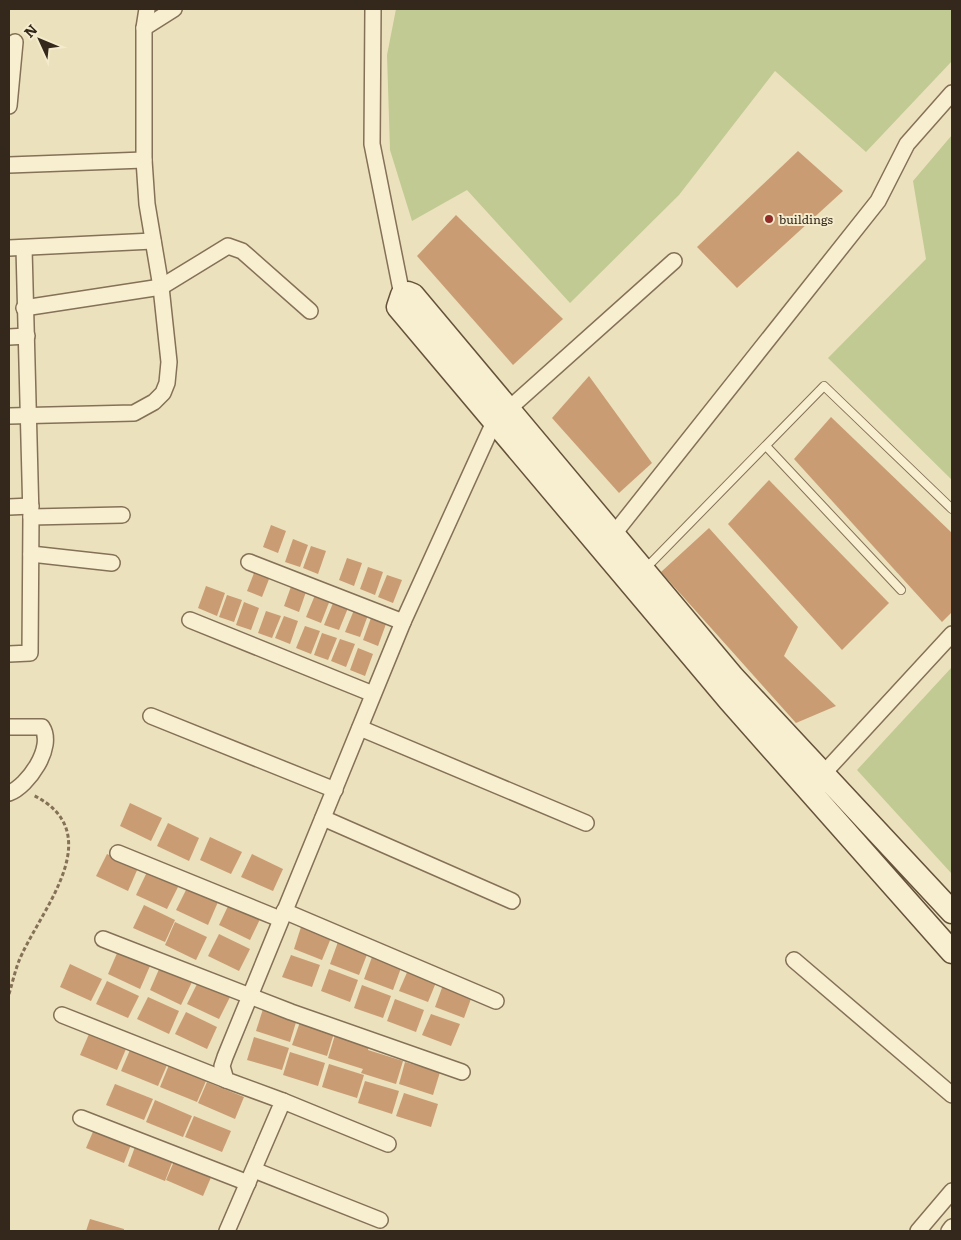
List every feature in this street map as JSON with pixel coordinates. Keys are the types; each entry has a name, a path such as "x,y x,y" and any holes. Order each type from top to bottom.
{"street":[{"path":"9,416 134,413 154,402 162,393 167,383 169,362 161,288 147,204 144,160 144,28 148,9"},
{"path":"144,28 174,9"},
{"path":"373,9 372,144 402,295 408,293 413,295 500,415 952,952"},
{"path":"9,106 15,42"},
{"path":"613,535 878,201 907,144 952,93"},
{"path":"9,165 144,160"},
{"path":"9,654 30,653 31,512 27,336 16,248 153,241"},
{"path":"24,308 161,288 223,248 234,246 310,311"},
{"path":"226,1080 222,1066 224,1057 249,995 403,622 500,415 674,261"},
{"path":"9,337 27,336"},
{"path":"500,415 613,535 643,572 686,636 733,677 952,912"},
{"path":"9,507 31,512 122,515"},
{"path":"31,554 112,563"},
{"path":"249,562 403,622"},
{"path":"190,620 374,694"},
{"path":"823,774 952,634"},
{"path":"151,716 334,790"},
{"path":"9,727 42,727 44,748 32,773 15,790 9,793"},
{"path":"360,728 586,823"},
{"path":"323,818 512,901"},
{"path":"118,853 282,915 496,1001"},
{"path":"102,939 291,1012 462,1072"},
{"path":"794,960 952,1095"},
{"path":"62,1016 388,1144"},
{"path":"227,1231 283,1102"},
{"path":"81,1118 380,1220"},
{"path":"918,1231 952,1191"},
{"path":"949,1231 952,1227"}],"lane":[{"path":"643,572 824,386 952,509"},
{"path":"766,446 902,590"}],"path":[{"path":"9,994 22,955 44,916 66,867 69,842 66,826 52,808 30,794"}],"green space":[{"path":"396,9 952,9 952,61 866,152 775,71 679,195 570,303 467,190 412,221 390,150 387,55"},
{"path":"952,135 952,480 828,358 926,259 913,181"},
{"path":"952,667 952,874 857,770"}],"building":[{"name":"buildings","path":"798,151 843,191 737,288 697,247"},
{"path":"456,215 563,319 513,365 417,256"},
{"path":"589,376 652,463 619,493 552,418"},
{"path":"831,417 952,533 952,612 942,622 794,459"},
{"path":"769,480 889,603 842,650 728,524"},
{"path":"271,525 286,531 278,553 263,547"},
{"path":"709,528 798,627 784,656 836,706 796,723 661,572"},
{"path":"293,539 308,545 300,567 285,562"},
{"path":"311,546 326,551 318,574 303,568"},
{"path":"347,558 362,563 354,586 339,580"},
{"path":"368,567 383,572 375,595 360,589"},
{"path":"256,568 271,574 262,597 247,591"},
{"path":"387,575 402,580 393,603 378,597"},
{"path":"292,584 307,589 299,612 284,606"},
{"path":"206,586 225,593 217,616 198,608"},
{"path":"227,595 242,600 234,622 219,617"},
{"path":"315,595 330,600 321,623 306,617"},
{"path":"244,602 259,608 251,630 236,625"},
{"path":"333,603 348,608 339,630 324,625"},
{"path":"354,610 368,615 360,637 345,632"},
{"path":"266,611 281,616 272,638 258,633"},
{"path":"284,616 298,621 290,644 275,638"},
{"path":"371,618 386,624 378,646 363,640"},
{"path":"305,626 320,631 311,654 296,648"},
{"path":"322,633 337,638 328,660 314,655"},
{"path":"340,639 355,644 346,667 331,661"},
{"path":"358,648 373,654 365,676 350,670"},
{"path":"130,803 162,818 151,841 120,826"},
{"path":"168,823 199,838 189,861 157,846"},
{"path":"210,837 242,852 231,874 200,860"},
{"path":"107,854 138,868 128,891 96,876"},
{"path":"252,854 283,869 273,891 241,877"},
{"path":"147,872 178,887 167,909 136,895"},
{"path":"187,888 218,902 208,925 176,910"},
{"path":"230,902 261,917 250,940 219,925"},
{"path":"144,905 175,920 165,942 133,928"},
{"path":"175,922 207,937 196,960 165,945"},
{"path":"301,927 331,938 322,960 294,949"},
{"path":"219,934 250,949 239,971 208,956"},
{"path":"338,942 368,952 359,975 330,964"},
{"path":"118,951 150,966 140,989 108,974"},
{"path":"291,955 320,965 312,987 282,977"},
{"path":"372,957 401,968 393,990 364,979"},
{"path":"70,964 102,979 91,1001 60,987"},
{"path":"160,967 192,982 181,1005 150,990"},
{"path":"329,969 358,980 350,1002 321,991"},
{"path":"408,970 437,980 428,1002 399,991"},
{"path":"107,981 139,996 128,1018 96,1004"},
{"path":"198,982 230,997 219,1019 187,1004"},
{"path":"362,985 391,996 383,1018 354,1008"},
{"path":"443,985 472,996 464,1018 435,1007"},
{"path":"148,997 179,1011 169,1034 137,1019"},
{"path":"395,999 424,1010 416,1032 387,1021"},
{"path":"263,1009 297,1019 290,1042 256,1031"},
{"path":"186,1012 217,1027 207,1049 175,1034"},
{"path":"431,1014 460,1024 451,1046 422,1035"},
{"path":"300,1022 334,1033 327,1056 292,1045"},
{"path":"89,1034 126,1049 117,1070 80,1055"},
{"path":"335,1035 369,1046 368,1050 403,1061 396,1084 361,1073 363,1069 328,1058"},
{"path":"254,1037 289,1048 282,1070 247,1060"},
{"path":"130,1050 167,1065 158,1086 121,1071"},
{"path":"290,1052 325,1063 318,1086 283,1075"},
{"path":"405,1062 440,1072 433,1095 399,1084"},
{"path":"329,1064 364,1075 357,1098 322,1087"},
{"path":"169,1065 206,1081 197,1102 160,1087"},
{"path":"365,1081 399,1091 392,1114 358,1103"},
{"path":"207,1082 244,1097 235,1119 198,1103"},
{"path":"115,1084 153,1099 144,1120 106,1105"},
{"path":"404,1093 438,1104 431,1127 396,1116"},
{"path":"155,1100 192,1116 183,1137 146,1122"},
{"path":"194,1116 231,1131 222,1152 185,1137"},
{"path":"95,1127 132,1142 124,1163 86,1148"},
{"path":"136,1144 173,1160 165,1181 128,1166"},
{"path":"175,1159 212,1175 203,1196 166,1180"},
{"path":"90,1219 124,1229 124,1231 86,1231"}],"place":[{"name":"buildings","path":"769,219"}]}
